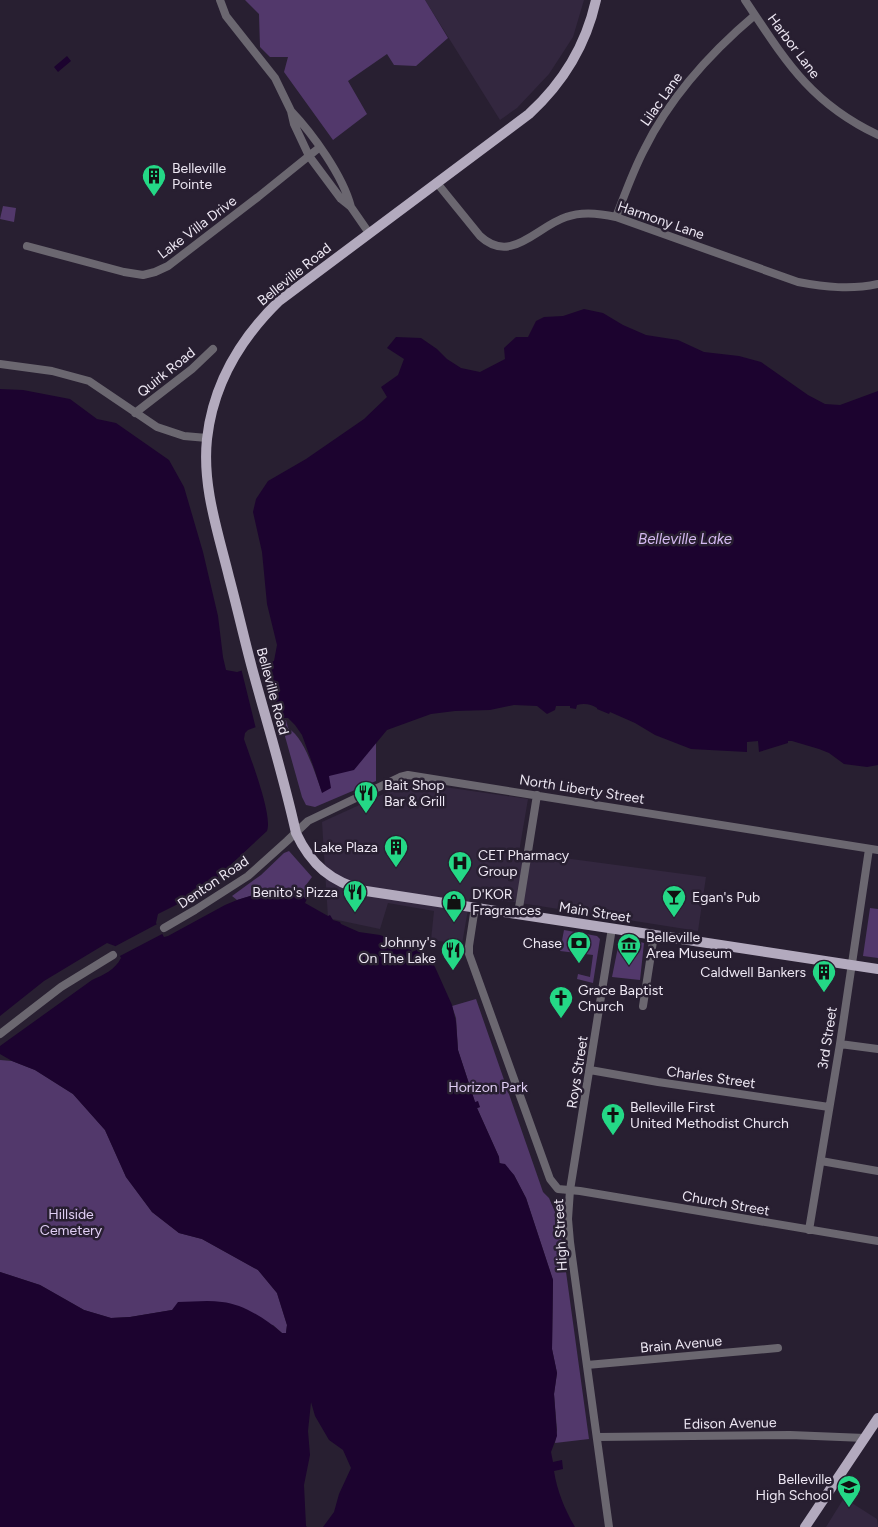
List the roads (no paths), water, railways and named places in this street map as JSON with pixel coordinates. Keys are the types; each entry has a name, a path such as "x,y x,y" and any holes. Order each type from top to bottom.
{"main road":[{"name":"Belleville Road","path":"315,863 305,852 296,833 251,666 210,502 206,471 207,438 215,401 237,351 251,330 279,301 529,114 548,96 575,58 588,27 596,0"},
{"name":"Main Street","path":"315,863 332,878 357,889 878,969"},
{"path":"806,1527 878,1418"}],"street":[{"path":"220,0 226,16 275,78 309,156 341,199 351,207 369,233"},
{"name":"Harbor Lane","path":"745,0 790,66 810,90 841,115 878,135"},
{"name":"Lilac Lane","path":"616,217 644,149 670,106 710,56 755,15"},
{"path":"291,111 320,147 347,193 351,207"},
{"name":"Lake Villa Drive","path":"27,246 124,272 142,275 155,272 168,266 320,147"},
{"name":"Harmony Lane","path":"437,183 480,236 498,246 509,247 522,242 554,222 572,215 594,213 616,217 798,282 830,287 861,287 878,284"},
{"name":"Quirk Road","path":"134,413 192,369 213,349"},
{"name":"Quirk Road","path":"0,364 52,371 89,381 157,428 170,433 207,438"},
{"name":"North Liberty Street","path":"296,833 308,821 400,777 408,775 537,794 878,850"},
{"path":"518,914 537,794"},
{"name":"Denton Road","path":"164,928 248,876 296,833"},
{"name":"3rd Street","path":"809,1230 840,1044 869,849"},
{"name":"High Street","path":"475,907 469,954 550,1179 558,1189 570,1190 568,1219 570,1242 608,1527"},
{"name":"Roys Street","path":"570,1190 612,928"},
{"path":"644,1006 654,934"},
{"path":"0,1034 60,987 113,955"},
{"path":"840,1044 878,1049"},
{"name":"Charles Street","path":"590,1070 676,1085 829,1107"},
{"path":"821,1160 878,1171"},
{"name":"Church Street","path":"570,1190 878,1241"},
{"name":"Brain Avenue","path":"587,1365 778,1348"},
{"name":"Edison Avenue","path":"597,1437 790,1435 865,1438"}],"water":[{"path":"67,56 71,61 58,72 54,67"},
{"name":"Belleville Lake","path":"584,309 603,313 623,325 646,335 678,340 704,352 739,356 761,362 808,395 825,404 840,405 878,391 878,765 867,767 844,764 829,753 792,741 759,752 758,741 747,742 747,752 691,749 655,735 635,723 610,712 609,714 590,705 577,705 576,709 570,708 570,706 556,706 555,710 547,714 537,706 514,705 490,710 431,714 387,730 354,770 329,776 331,788 322,793 302,735 288,718 280,718 248,730 245,733 244,739 267,812 267,831 210,884 158,914 156,923 164,937 237,900 270,890 290,894 295,892 307,899 305,903 328,916 330,915 333,920 341,924 359,932 380,935 408,945 412,952 419,949 422,951 422,956 430,960 435,967 452,1005 456,1022 458,1050 475,1102 478,1101 480,1107 477,1108 499,1157 499,1163 505,1164 514,1175 526,1198 553,1280 552,1349 557,1373 554,1394 557,1436 551,1452 553,1462 562,1460 563,1469 554,1471 555,1478 562,1500 575,1527 323,1527 334,1512 339,1494 351,1468 343,1450 329,1440 315,1416 311,1402 308,1431 310,1455 304,1485 307,1527 0,1527 0,1272 40,1285 84,1310 111,1318 172,1310 178,1302 211,1301 230,1303 246,1309 282,1333 286,1333 287,1325 277,1293 258,1270 202,1239 179,1233 152,1212 126,1177 105,1130 73,1094 35,1070 0,1054 0,1046 92,980 108,972 121,958 115,946 107,943 44,981 0,1016 0,389 23,390 70,399 97,419 116,423 169,460 184,487 203,552 218,616 226,670 237,672 274,661 277,645 267,604 262,552 253,512 256,499 268,481 306,459 364,419 387,397 381,387 398,375 404,359 387,348 396,337 421,338 461,368 480,372 505,359 504,348 516,337 528,337 536,321 544,317 563,316"}],"place":[{"name":"Belleville Pointe","path":"154,197"},
{"name":"Bait Shop Bar & Grill","path":"366,814"},
{"name":"Lake Plaza","path":"396,868"},
{"name":"CET Pharmacy Group","path":"460,884"},
{"name":"Benito's Pizza","path":"355,913"},
{"name":"Egan's Pub","path":"674,918"},
{"name":"D'KOR Fragrances","path":"454,923"},
{"name":"Chase","path":"579,964"},
{"name":"Belleville Area Museum","path":"629,966"},
{"name":"Johnny's On The Lake","path":"453,971"},
{"name":"Caldwell Bankers","path":"824,993"},
{"name":"Grace Baptist Church","path":"561,1019"},
{"name":"Belleville First United Methodist Church","path":"613,1136"},
{"name":"Belleville High School","path":"849,1508"}],"park label":[{"name":"Horizon Park","path":"488,1087"},
{"name":"Hillside Cemetery","path":"71,1222"}]}
